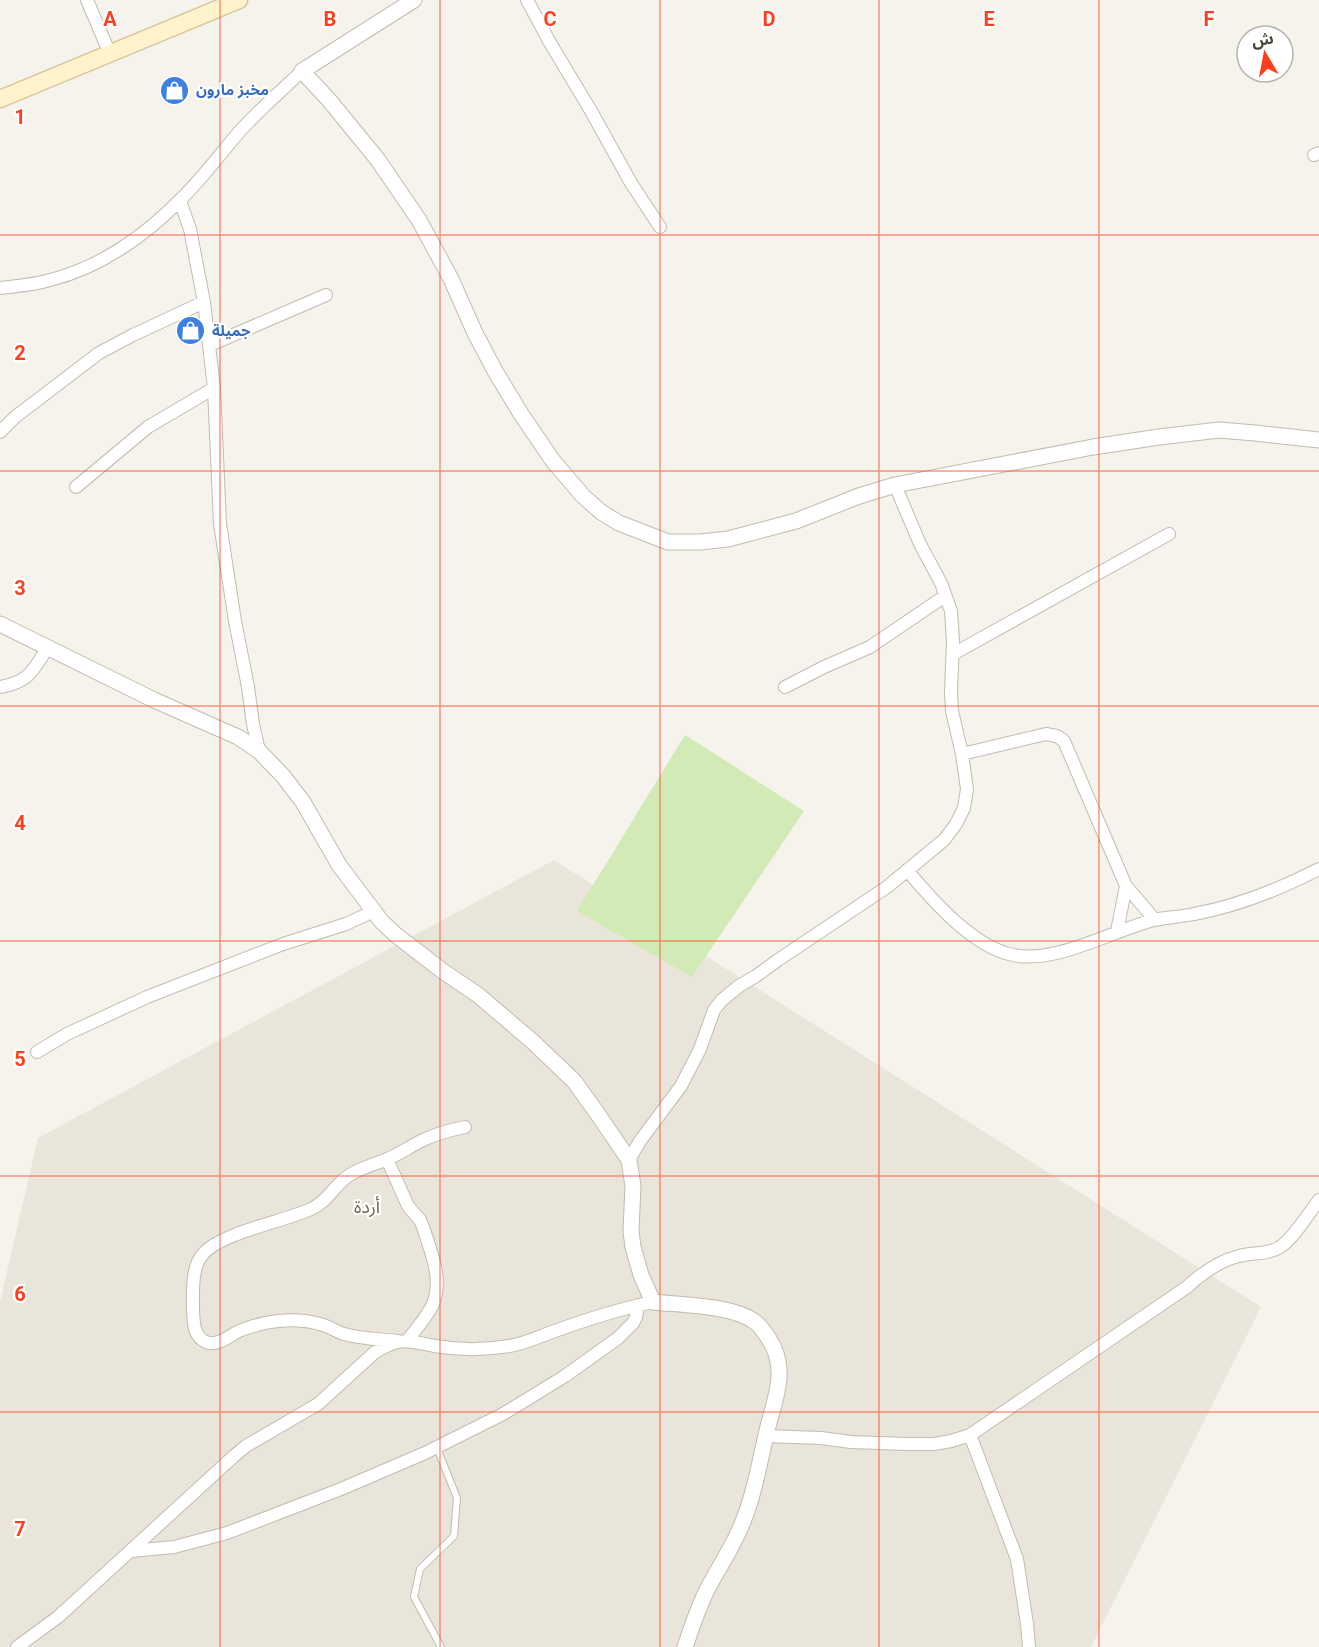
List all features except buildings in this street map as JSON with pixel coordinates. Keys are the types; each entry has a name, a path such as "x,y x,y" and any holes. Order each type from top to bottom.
{"main road":[{"path":"0,99 239,0"}],"street":[{"path":"87,0 110,54"},
{"path":"0,288 29,285 72,273 105,257 147,231 180,201 261,109 302,71 414,0"},
{"path":"527,0 631,183 660,227"},
{"path":"302,71 378,160 407,201 451,279 483,348 521,414 559,469 601,512 619,523 668,542 728,539 796,521 895,484 1093,447 1219,430 1319,440"},
{"path":"180,201 190,230 204,302 214,388 220,524 259,751"},
{"path":"210,345 326,295"},
{"path":"0,432 15,417 99,353 204,302"},
{"path":"76,487 148,427 214,388"},
{"path":"629,1160 640,1141 681,1086 700,1049 714,1010 722,1000 738,986 887,887 944,840 964,808 967,789 952,711 953,624 941,583 920,544 895,484"},
{"path":"953,654 1169,534"},
{"path":"784,687 824,666 870,647 945,596"},
{"path":"0,624 154,700 238,737 259,751 283,776 303,802 339,865 374,911 396,934 506,1017 574,1082 629,1160 633,1186 631,1231 646,1304 633,1323 618,1338 565,1376 503,1414 437,1448 227,1533 174,1547 131,1551"},
{"path":"0,687 17,684 26,678 48,647"},
{"path":"962,754 1046,734 1058,736 1064,741 1126,886 1155,920"},
{"path":"907,870 930,898 977,938 998,950 1031,957 1056,954 1155,920 1225,907 1260,896 1319,869"},
{"path":"1117,932 1126,886"},
{"path":"37,1052 67,1034 147,997 283,944 346,924 374,911"},
{"path":"465,1127 423,1140 387,1159 366,1166 348,1176 318,1206 310,1210 236,1235 208,1248 201,1255 194,1280 194,1329 198,1336 210,1344 220,1342 251,1326 286,1320 302,1321 323,1325 345,1334 446,1347 477,1348 510,1346 591,1319 646,1304 711,1308 744,1315 755,1322 773,1344 777,1355 781,1371 777,1396 765,1436 753,1494 744,1519 735,1541 699,1606 685,1647"},
{"path":"17,1647 58,1617 219,1468 240,1451 318,1404 381,1348 403,1341 432,1306 438,1287 423,1227 408,1206 387,1159"},
{"path":"765,1436 821,1438 851,1442 934,1444 970,1435 1212,1268 1230,1258 1268,1251 1281,1246 1319,1200"},
{"path":"970,1435 1017,1559 1029,1647"}],"lane":[{"path":"437,1448 457,1498 454,1536 420,1569 414,1597 441,1647"}],"shaded area":[{"path":"554,860 1261,1307 1091,1647 0,1647 0,1302 38,1138"}],"green space":[{"path":"685,735 804,811 692,977 577,911"}],"place":[{"name":"مخبز مارون","path":"175,90"},
{"name":"جميلة","path":"191,331"}],"district":[{"name":"أردة","path":"367,1207"}]}
